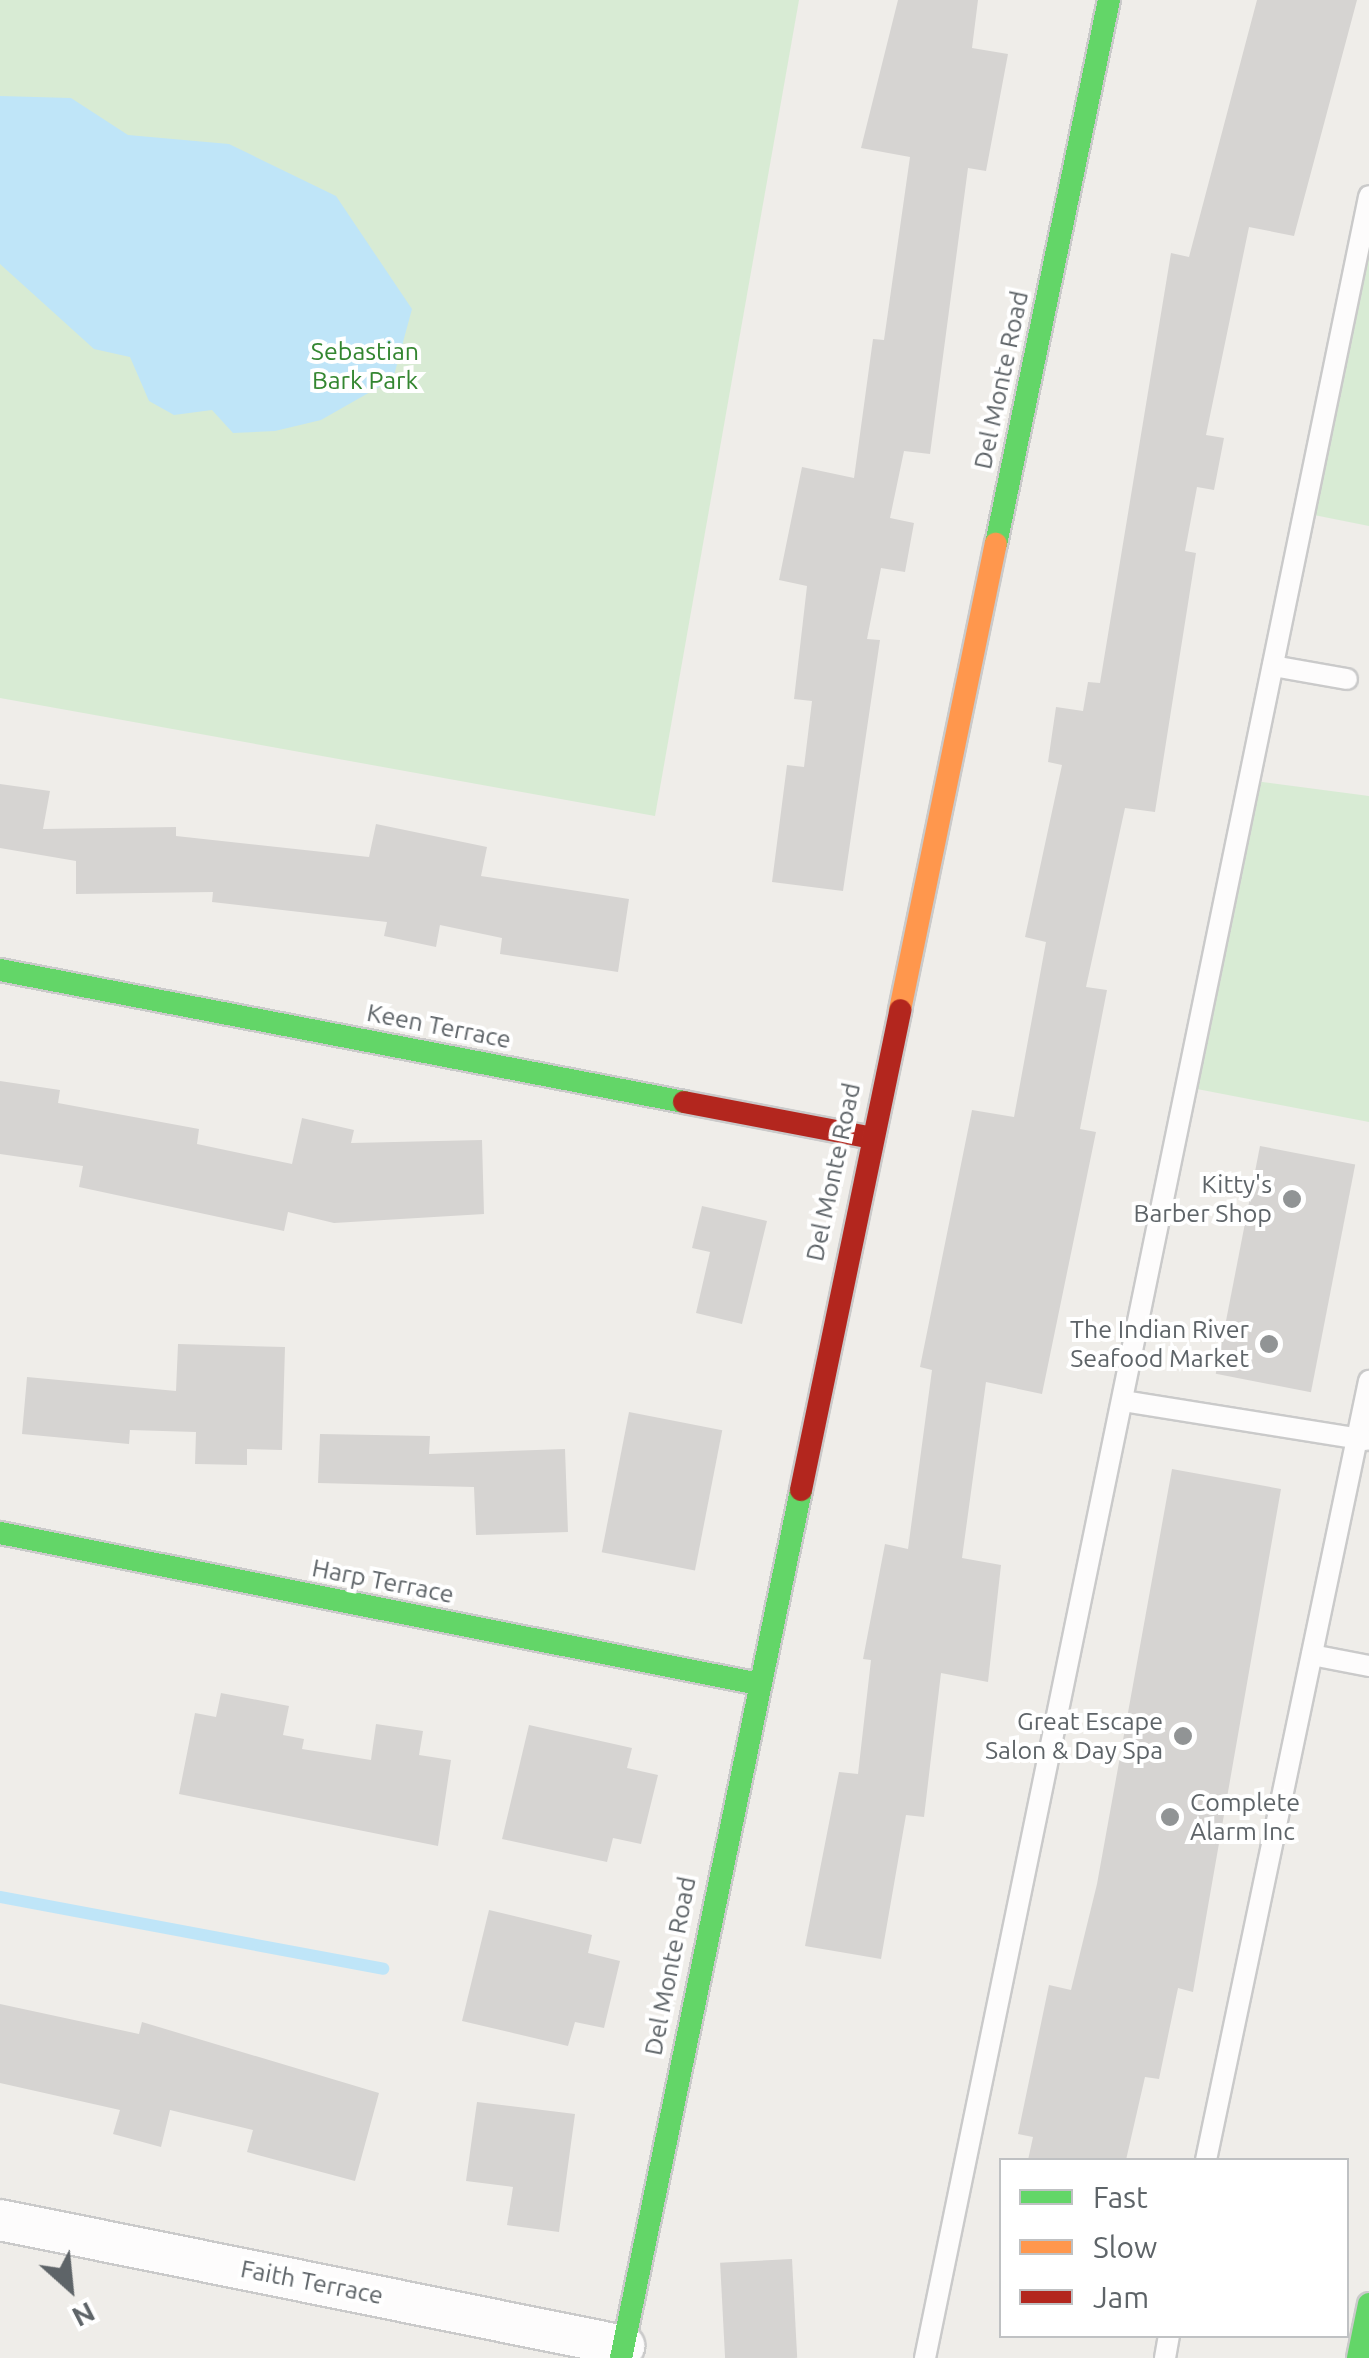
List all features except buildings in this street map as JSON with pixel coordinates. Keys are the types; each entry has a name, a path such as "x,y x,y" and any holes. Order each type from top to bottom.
{"street":[{"name":"Del Monte Road","path":"622,2352 754,1684 1109,0"},
{"name":"Keen Terrace","path":"0,970 868,1137"},
{"name":"Harp Terrace","path":"0,1533 754,1684"},
{"name":"Faith Terrace","path":"0,2220 622,2352"},
{"path":"1358,2358 1369,2304"}],"lane":[{"path":"925,2358 1369,196"},
{"path":"1273,666 1347,679"},
{"path":"1206,2158 1312,1655 1363,1439 1369,1381"},
{"path":"1124,1402 1363,1439"},
{"path":"1312,1655 1369,1666"}],"green space":[{"name":"Sebastian Bark Park","path":"0,0 799,0 655,816 0,698"},
{"path":"1369,257 1369,526 1314,515"},
{"path":"1255,781 1369,796 1369,1122 1197,1089"}],"water":[{"path":"0,96 71,98 128,135 229,144 336,196 412,309 393,379 321,420 275,431 233,433 212,410 174,415 149,401 130,357 94,349 0,264"}],"waterway":[{"path":"0,1897 383,1969"}],"traffic: fast":[{"path":"996,544 1109,0"},
{"path":"0,970 684,1102"},
{"path":"621,2358 801,1490"},
{"path":"0,1533 754,1683"},
{"path":"1358,2358 1369,2304"}],"traffic: slow":[{"path":"900,1010 996,544"}],"traffic: jam":[{"path":"801,1490 900,1010"},
{"path":"684,1102 868,1137"}],"place":[{"name":"Kitty's Barber Shop","path":"1292,1199"},
{"name":"The Indian River Seafood Market","path":"1269,1344"},
{"name":"Great Escape Salon & Day Spa","path":"1183,1736"},
{"name":"Complete Alarm Inc","path":"1170,1817"}]}
